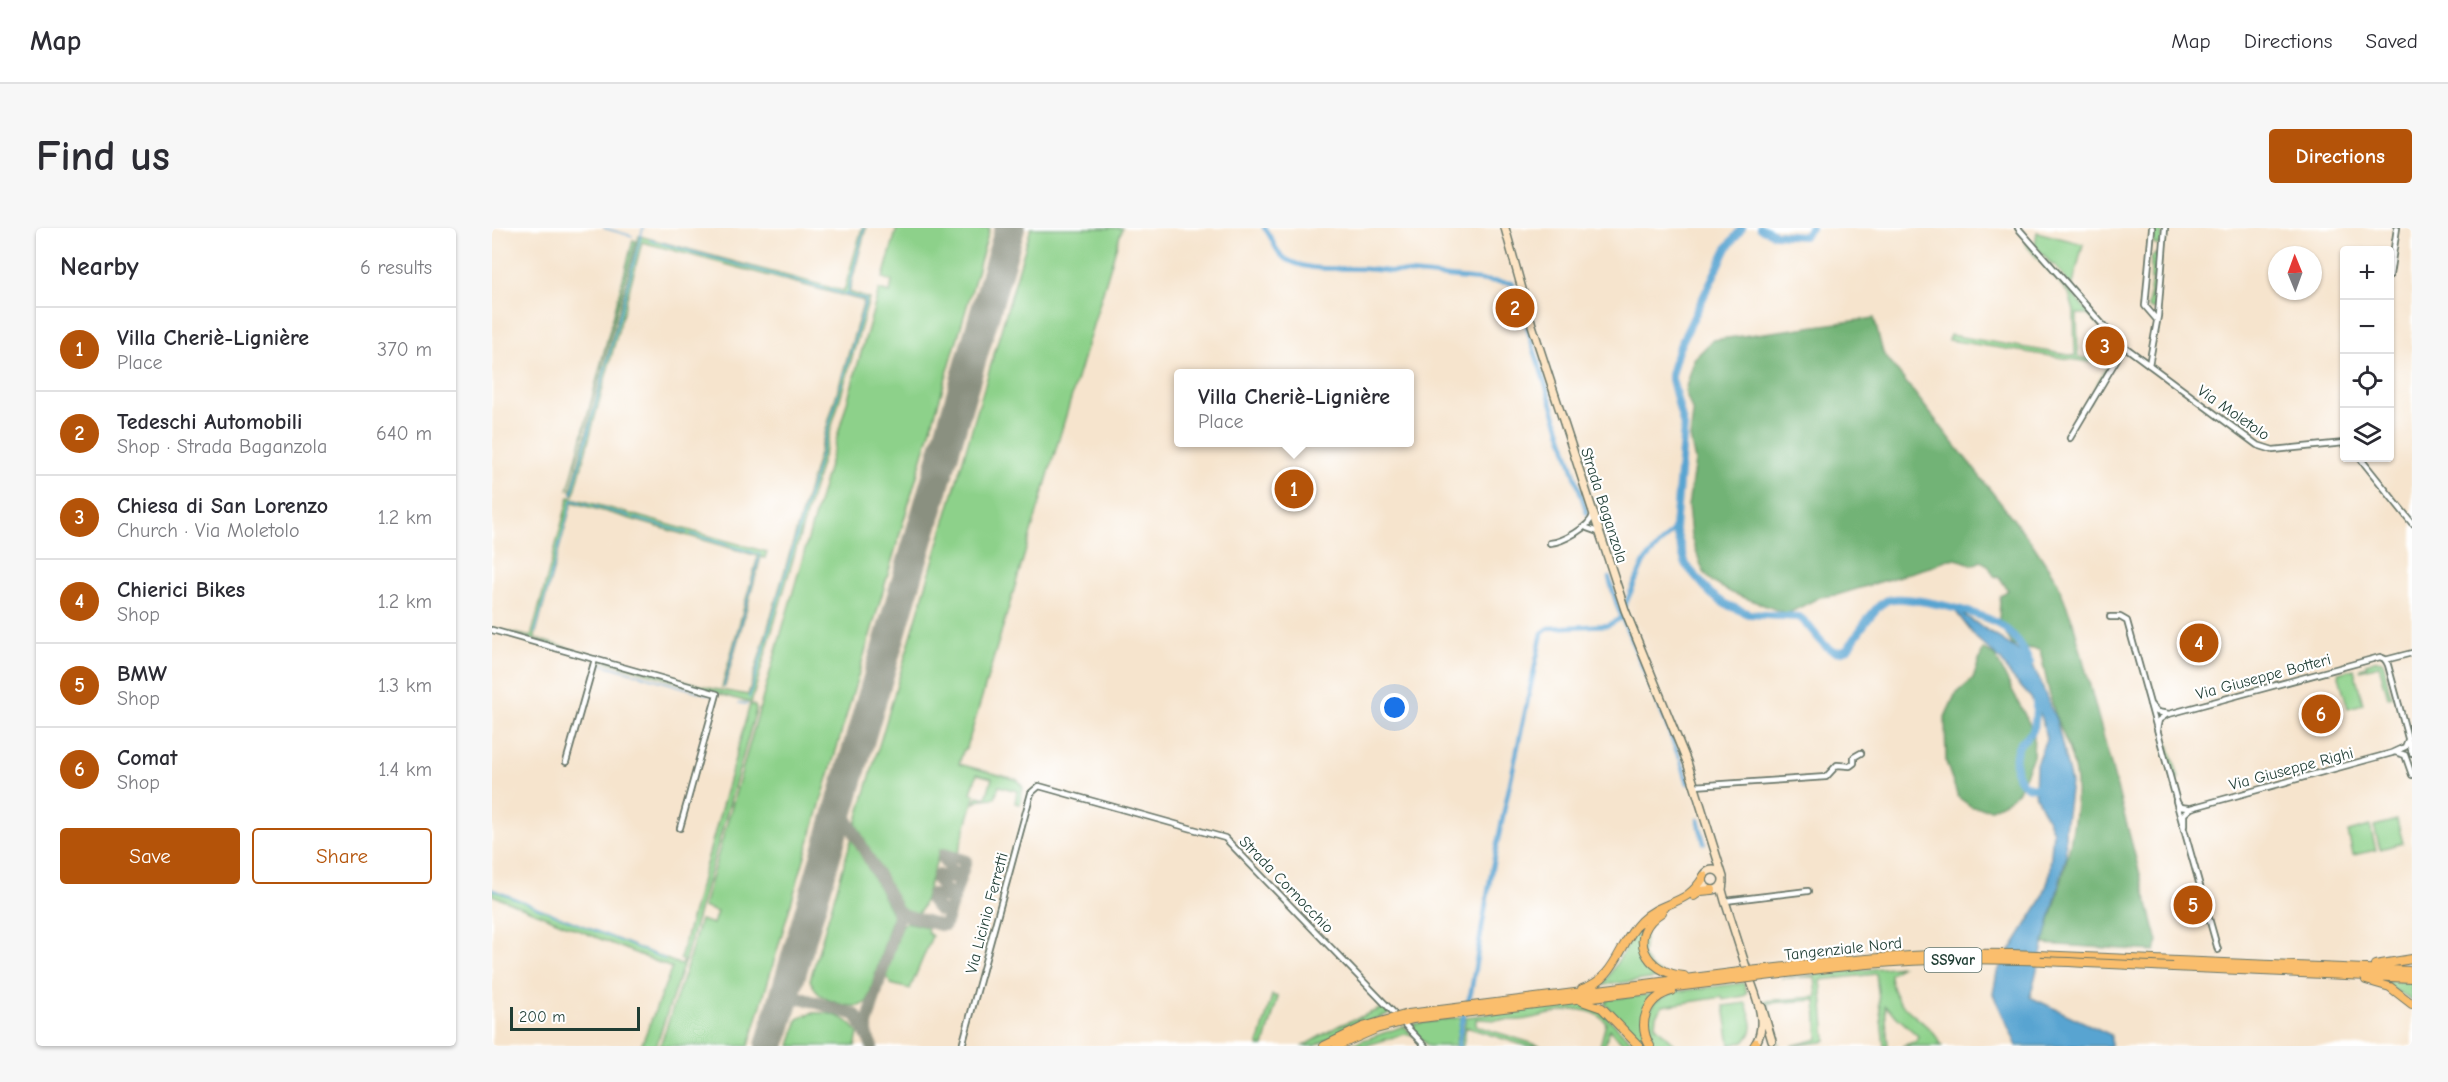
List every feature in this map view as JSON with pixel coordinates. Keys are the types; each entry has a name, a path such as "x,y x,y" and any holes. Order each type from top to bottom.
{"highway":[{"path":"1522,999 1579,989 1598,982 1612,968 1641,921 1655,911 1688,896 1705,874"},
{"path":"1712,890 1700,892 1655,917 1645,932 1644,946 1651,963 1667,973 1683,976 1731,976"},
{"name":"Tangenziale Nord","path":"1731,976 1845,960 1931,954 2007,954 2173,964"},
{"path":"2295,966 2313,963 2381,965 2412,959"},
{"path":"2173,964 2412,971"},
{"path":"2173,964 2412,978"},
{"path":"2320,974 2379,982 2398,992 2412,1004"},
{"name":"SS9var","path":"1491,1006 1522,999 1731,976"},
{"name":"SS9var","path":"1324,1046 1354,1030 1381,1021 1491,1006 1551,1002 1720,982 1731,976"},
{"path":"1650,1046 1644,1033 1643,1022 1654,1000 1671,991 1720,982"},
{"path":"1551,1002 1583,1001 1598,1005 1639,1046"},
{"name":"SS9var","path":"1339,1045 1390,1025 1439,1012"}],"main road":[{"name":"Strada Baganzola","path":"1505,228 1532,326 1625,609 1678,738 1694,786 1723,879 1722,890 1746,967"},
{"path":"1714,851 1705,874 1704,884 1725,901"},
{"path":"1705,874 1716,870 1723,879 1720,888 1712,890"},
{"path":"1751,982 1758,1002 1762,1026 1755,1045"},
{"path":"1758,1002 1765,1014 1773,1044"},
{"path":"1755,1045 1764,1039 1773,1044"}],"street":[{"name":"Via Moletolo","path":"2018,228 2109,333 2124,347 2262,448 2273,450 2340,442"},
{"path":"2151,228 2145,306 2157,320"},
{"path":"2149,365 2159,306 2165,228"},
{"path":"2394,248 2397,228"},
{"path":"2150,249 2163,250"},
{"path":"2151,312 2156,311 2159,306"},
{"path":"2070,438 2124,347"},
{"path":"2363,462 2412,523"},
{"path":"1587,526 1592,519 1593,511"},
{"path":"1551,543 1568,539 1580,529 1597,523"},
{"path":"1587,526 1601,534"},
{"path":"2110,617 2122,617 2127,621 2218,950"},
{"path":"492,630 717,694 681,828"},
{"name":"Via Giuseppe Botteri","path":"2169,714 2374,658 2385,660 2412,653"},
{"path":"566,762 595,659"},
{"path":"2385,660 2412,753"},
{"path":"2150,704 2158,713 2169,714"},
{"path":"2157,729 2159,720 2169,714"},
{"path":"2392,753 2406,746 2407,735"},
{"path":"1694,786 1826,777 1837,765 1850,766 1854,763 1854,757 1861,753"},
{"path":"2392,753 2405,755 2412,775"},
{"name":"Via Giuseppe Righi","path":"2190,808 2392,753"},
{"name":"Strada Cornocchio","path":"1035,787 1049,788 1226,838 1393,1012"},
{"name":"Via Licinio Ferretti","path":"962,1046 1031,793 1035,787"},
{"path":"2176,801 2182,808 2190,808"},
{"path":"2184,826 2184,814 2190,808"},
{"path":"1725,901 1808,891"},
{"path":"1405,1025 1425,1046"}],"green space":[{"path":"862,228 866,228 849,292 869,299 751,703 492,628 531,637 569,497 767,552 765,558 761,557 725,686 722,687 758,556 572,502 536,639 714,689 748,695 864,301 642,242 574,495 571,491 639,236 843,291"},
{"path":"897,228 990,228 749,1046 660,1046 700,920 713,924 717,912 703,907 879,290 890,293 892,281 883,278"},
{"path":"1031,228 1122,228 967,747 963,751 959,764 1018,780 1023,788 1020,804 1015,803 1017,791 999,786 995,798 982,799 975,803 978,796 986,798 992,778 977,774 971,793 975,795 959,850 956,854 940,850 922,908 918,913 908,912 901,907 856,824"},
{"path":"2155,228 2162,228 2162,242 2158,246 2153,243"},
{"path":"2037,232 2083,244 2072,288 2055,265 2052,265 2035,245"},
{"path":"633,240 636,241 568,491"},
{"path":"2027,241 2102,328 2087,314 2077,314 2078,357 2092,359 2092,351 2107,353 2114,349 2120,350 2089,404 2086,403 2108,365 1948,340 1950,335 2075,356 2074,311 2069,294 2025,244"},
{"path":"2155,254 2160,257 2157,280 2151,280 2151,258"},
{"path":"2151,283 2157,283 2156,307 2153,310 2148,307"},
{"path":"1874,318 1883,353 2032,543 2057,581 2073,622 2158,942 2155,951 2043,944 2072,836 2076,792 2074,766 2048,690 2040,650 2013,646 1999,622 2000,596 2008,590 2000,578 1994,576 1988,565 1981,561 1973,565 1959,560 1945,560 1936,565 1837,595 1820,597 1787,614 1732,593 1712,582 1703,571 1691,537 1688,506 1695,461 1690,438 1693,413 1685,391 1694,359 1713,340"},
{"path":"1983,649 1995,656 2034,733 2033,756 2018,791 2007,801 1991,809 1972,807 1958,797 1946,762 1945,717 1955,695 1973,679"},
{"path":"2382,661 2384,665 2390,693 2393,696 2388,697 2379,665 2360,670 2367,666 2366,663"},
{"path":"2354,669 2363,704 2348,708 2338,673"},
{"path":"750,704 755,706 756,710 685,960 656,1046 641,1046 672,968 492,895 492,889 681,965 683,961 680,959"},
{"path":"2164,745 2169,745 2179,779 2174,782"},
{"path":"2397,820 2403,843 2380,849 2374,826"},
{"path":"2370,826 2376,850 2353,855 2348,832"},
{"path":"852,837 893,915 868,1000 858,1006 836,1003 823,996 818,993 810,980"},
{"path":"1647,920 1643,955 1650,967 1666,977 1603,985 1638,928"},
{"path":"906,922 927,927 928,933 932,936 910,989 891,984 886,976 901,927"},
{"path":"1901,966 1890,974 1892,987 1897,997 1903,1006 1928,1027 1942,1046 1902,1046 1917,1041 1919,1037 1885,1006 1888,1046 1884,1046 1876,974 1821,980 1826,1040 1822,1042 1791,1046 1818,1039 1816,1000 1768,1003 1779,1046 1765,1001 1817,997 1815,977 1782,978"},
{"path":"2381,981 2412,982 2412,1001"},
{"path":"1744,983 1747,993 1744,996 1663,1006 1656,1015 1655,1025 1676,1046 1653,1046 1645,1025 1654,1002 1673,992"},
{"path":"1654,994 1648,1003 1647,1046 1643,1046 1605,1004 1608,999"},
{"path":"1272,995 1278,997 1264,1046 1258,1046"},
{"path":"1579,1003 1597,1007 1636,1046 1626,1046 1609,1029 1605,1046 1600,1046 1606,1023 1598,1015 1577,1010 1520,1020 1476,1019 1476,1026 1541,1046 1526,1046 1466,1027 1463,1046 1460,1046 1466,1017"},
{"path":"1746,1003 1752,1022 1751,1032 1745,1041 1730,1045 1724,1006"},
{"path":"1385,1007 1391,1013 1341,1032 1315,1046 1303,1046 1340,1025"},
{"path":"811,1013 825,1013 850,1023 858,1034 855,1046 790,1046 798,1019"},
{"path":"1461,1017 1455,1046 1428,1046 1407,1025"},
{"path":"1404,1026 1413,1036 1404,1034 1364,1046 1346,1046"}],"water":[{"path":"1953,608 2030,658 2057,722 2071,783 2065,829 2066,857 2030,997 2111,1035 2111,1046 2017,1046 1993,994 1997,972 2042,899 2049,878 2053,831 2035,794 2036,764 2046,739 2042,718 2031,698 2012,677 2001,660 1976,638"}],"waterway":[{"path":"604,228 632,236"},
{"path":"572,494 643,228"},
{"path":"650,240 847,295 864,228"},
{"path":"1264,228 1281,255 1293,263 1313,268 1366,269 1512,283 1515,286 1521,308"},
{"path":"1742,228 1727,248 1678,350 1671,375 1684,427 1675,528 1686,565 1711,594 1725,604 1749,614 1799,617 1827,647 1834,651 1848,648 1881,604 1895,599 1908,599 1963,610 1994,621 2015,638 2030,663"},
{"path":"1760,228 1775,234 1804,236 1811,228"},
{"path":"749,698 866,300 847,295"},
{"path":"1524,318 1540,368"},
{"path":"1541,371 1587,513"},
{"path":"535,633 572,500 590,505"},
{"path":"593,506 631,517"},
{"path":"634,518 687,533"},
{"path":"1458,1046 1461,1024 1471,992 1492,868 1542,633 1549,628 1609,625 1619,619 1644,562 1675,528"},
{"path":"691,534 760,555"},
{"path":"724,686 759,558"},
{"path":"1609,578 1618,608 1657,701"},
{"path":"598,663 714,696"},
{"path":"2037,697 2032,732 2022,742 2015,760 2017,773 2022,783 2033,788 2045,786"},
{"path":"739,703 747,704"},
{"path":"1659,705 1679,757"},
{"path":"1681,761 1688,783"},
{"path":"1698,820 1704,843"},
{"path":"492,889 665,959"}],"taxiway":[{"path":"843,797 844,814 897,909 902,914 945,925 966,861 944,854 943,860 955,872"},
{"path":"949,892 937,880 938,875 959,880"},
{"path":"944,911 939,910 931,900 932,894 954,900"},
{"path":"867,1033 867,1024 898,918 897,909"},
{"path":"790,977 791,988 798,997 856,1015 872,1046"},
{"path":"780,1011 789,1000 802,998"}],"runway":[{"path":"770,1046 1010,228"}],"place":[{"name":"Tedeschi Automobili","path":"1515,308"},
{"name":"Chiesa di San Lorenzo","path":"2105,346"},
{"name":"Villa Cheriè-Lignière","path":"1294,489"},
{"name":"Chierici Bikes","path":"2199,643"},
{"name":"Comat","path":"2321,714"},
{"name":"BMW","path":"2193,905"}]}
